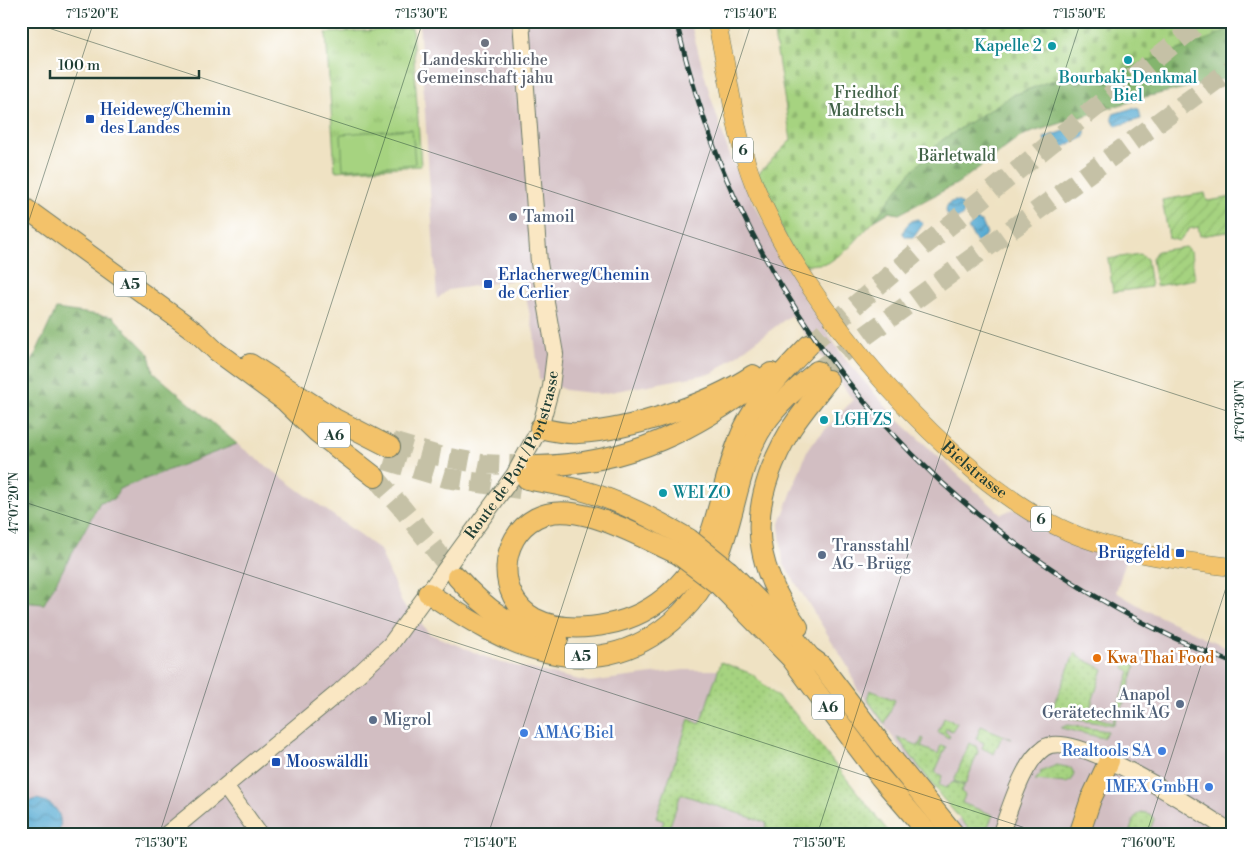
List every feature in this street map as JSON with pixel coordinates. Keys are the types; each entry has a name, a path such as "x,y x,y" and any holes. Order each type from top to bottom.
{"highway":[{"name":"A5","path":"21,204 196,332 216,351 287,403 317,432 385,457"},
{"name":"A5","path":"196,332 220,343 358,433"},
{"name":"A5","path":"683,547 580,514 557,512 534,519 518,532 508,553 506,572 512,594 522,608 536,619 554,626 583,628 617,623 655,605 678,586 704,547 736,446 765,392 806,342"},
{"path":"542,421 576,434 596,431 686,408 746,380 806,342"},
{"name":"A6","path":"806,342 734,402 670,438 613,458 528,478 583,490 636,510 783,625 810,657 821,664 895,762 955,835"},
{"name":"A5","path":"428,593 486,628 521,644 561,655 597,655 634,646 663,630 720,575 726,532 744,468 760,433 788,396 822,376 779,451 768,476 760,520 760,544 765,568 775,593 816,652 821,664"},
{"name":"A6","path":"358,433 385,457"},
{"name":"A5","path":"457,577 485,607 518,627 552,637 585,640 619,634 653,620 720,575"},
{"name":"A6","path":"720,575 791,658 880,777 930,835"},
{"path":"1078,835 1096,787 1109,761"},
{"path":"1090,835 1104,791 1109,761"}],"main road":[{"name":"Route de Port / Portstrasse","path":"166,835 226,788 371,665 390,645 514,476 542,421 551,387 556,354 539,263 521,21"},
{"name":"Bielstrasse","path":"716,21 746,162 768,215 792,258 840,326 899,398 955,453 1010,500 1056,526 1091,540 1146,553 1233,567"},
{"path":"1000,835 1034,757 1046,746 1053,743 1070,745 1135,773 1233,833"},
{"path":"226,788 260,835"}],"shaded area":[{"path":"419,21 690,21 710,95 731,159 803,296 845,359 895,417 1001,514 1013,509 1128,554 1116,592 1148,611 1233,650 1233,835 951,835 960,817 905,754 857,689 848,667 783,563 779,526 808,448 853,400 791,315 713,373 600,394 565,390 539,379 534,334 522,279 448,290 437,299"},
{"path":"21,364 30,366 21,408"},
{"path":"237,444 380,550 402,603 430,634 498,662 589,682 684,670 725,670 843,835 21,835 21,602 44,604 100,502 114,499 119,489"}],"green space":[{"name":"Friedhof Madretsch","path":"772,21 1233,21 1233,26 1213,37 1124,70 1050,81 1011,96 942,140 909,174 874,221 848,249 828,263 799,266 757,175 791,140"},
{"name":"Bärletwald","path":"1233,26 1233,77 1145,97 1023,135 958,183 899,214 889,212 874,221 909,174 942,140 1011,96 1050,81 1124,70 1213,37"},
{"path":"412,28 421,166 335,171 326,33"},
{"path":"412,129 415,164 343,169 341,134"},
{"path":"1205,193 1207,201 1233,197 1233,231 1200,236 1198,227 1189,229 1179,241 1169,238 1162,200"},
{"path":"1185,247 1191,252 1195,279 1156,286 1152,258 1157,251"},
{"path":"1140,254 1147,259 1151,287 1113,292 1108,259"},
{"path":"56,309 113,317 149,354 153,372 237,444 119,489 114,499 100,502 44,604 21,602 21,408 30,366"},
{"path":"1075,652 1077,656 1103,669 1088,714 1112,723 1130,672 1124,669 1125,664 1131,661 1135,666 1123,706 1118,710 1113,725 1071,719 1052,709"},
{"path":"721,662 752,674 792,710 891,835 763,835 767,823 681,794 669,828 671,829 669,835 658,835 664,821 656,818 689,719 700,724"},
{"path":"870,690 895,700 885,724 867,699"},
{"path":"944,718 957,723 952,731 946,728 945,732 950,735 949,738 938,732"},
{"path":"1067,725 1108,731 1103,738 1061,728"},
{"path":"981,726 1012,739 1002,736 994,754 982,748 984,743 976,739"},
{"path":"897,737 919,746 922,738 924,739 921,747 938,754 941,745 946,747 935,772 942,776 939,785 946,788 953,782 964,786 961,791 965,795 962,803 993,815 984,835 974,835 940,795"},
{"path":"969,743 976,746 978,752 965,785 954,781"},
{"path":"1057,765 1071,768 1074,773 1072,780 1066,783 1035,780 1041,774 1040,772"},
{"path":"1141,812 1150,814 1154,819 1148,835 1129,834 1134,818"}],"water":[{"path":"1133,108 1139,109 1141,119 1116,126 1112,118 1113,114"},
{"path":"1080,125 1085,130 1085,137 1052,152 1047,149 1044,138"},
{"path":"951,201 959,201 964,206 962,217 951,219 946,214 946,206"},
{"path":"918,219 923,224 914,237 906,237 903,232 906,227 913,220"},
{"path":"976,220 982,222 987,234 977,243 968,228"},
{"path":"36,799 49,803 57,811 60,822 58,835 21,835 21,804"}],"tunnel":[{"path":"809,345 924,246 1202,21"},
{"path":"817,371 1233,68"},
{"path":"392,442 439,456 482,464 536,466"},
{"path":"385,460 446,478 520,489"},
{"path":"375,477 457,577"}],"railway":[{"path":"676,21 701,111 735,198 776,277 824,350 878,418 939,480 1005,535 1076,585 1152,627 1233,663"}],"place":[{"name":"Landeskirchliche Gemeinschaft jahu","path":"485,43"},
{"name":"Kapelle 2","path":"1052,46"},
{"name":"Bourbaki-Denkmal Biel","path":"1128,60"},
{"name":"Heideweg/Chemin des Landes","path":"90,119"},
{"name":"Tamoil","path":"513,217"},
{"name":"Erlacherweg/Chemin de Cerlier","path":"488,284"},
{"name":"LGH ZS","path":"824,420"},
{"name":"WEI ZO","path":"663,493"},
{"name":"Brüggfeld","path":"1180,553"},
{"name":"Transstahl AG - Brügg","path":"822,555"},
{"name":"Kwa Thai Food","path":"1097,658"},
{"name":"Anapol Gerätetechnik AG","path":"1180,704"},
{"name":"Migrol","path":"373,720"},
{"name":"AMAG Biel","path":"524,733"},
{"name":"Realtools SA","path":"1162,751"},
{"name":"Mooswäldli","path":"276,762"},
{"name":"IMEX GmbH","path":"1209,787"}]}
